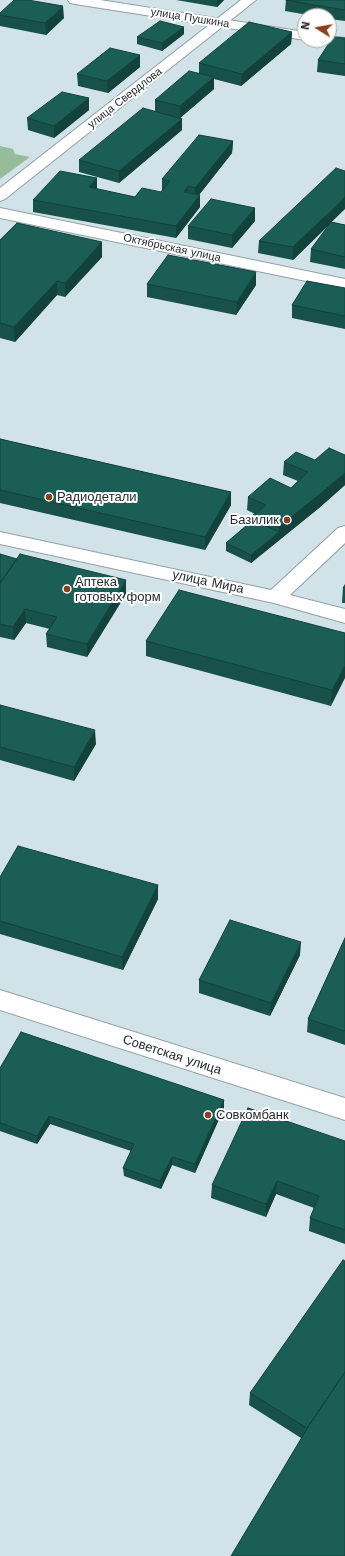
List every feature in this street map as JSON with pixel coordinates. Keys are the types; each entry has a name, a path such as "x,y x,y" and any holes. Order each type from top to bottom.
{"street":[{"name":"улица Пушкина","path":"75,0 297,35"},
{"name":"улица Свердлова","path":"0,196 249,0"},
{"name":"Октябрьская улица","path":"0,212 345,284"},
{"path":"275,597 345,532"},
{"name":"улица Мира","path":"0,538 275,597 345,616"},
{"name":"Советская улица","path":"0,1000 345,1109"}],"green space":[{"path":"0,146 13,149 15,154 30,157 0,179"}],"building":[{"path":"14,0 28,0 63,6 45,23 0,15 0,13"},
{"path":"286,0 345,0 345,10"},
{"path":"160,21 184,27 162,43 137,37"},
{"path":"249,22 292,32 242,74 199,63"},
{"path":"337,37 345,38 345,64 318,60 326,48 337,48"},
{"path":"110,48 140,55 107,81 77,74"},
{"path":"189,71 214,77 180,106 155,100"},
{"path":"62,92 89,98 54,126 27,118"},
{"path":"143,108 182,119 119,171 79,160"},
{"path":"199,135 233,141 195,188 188,186 184,192 200,195 176,226 33,200 60,171 97,178 89,187 135,197 142,188 161,192 170,181 162,179"},
{"path":"336,168 345,171 345,197 293,247 259,241"},
{"path":"211,199 255,208 232,235 188,226"},
{"path":"331,222 345,225 345,257 311,249"},
{"path":"17,223 102,242 65,283 57,281 14,327 0,323 0,240"},
{"path":"168,255 256,272 237,302 147,284"},
{"path":"307,281 345,288 345,316 292,305"},
{"path":"0,439 231,492 205,537 0,490"},
{"path":"329,448 345,455 345,473 279,527 253,515 266,505 248,497 270,478 291,488 308,472 284,462 296,452 315,460"},
{"path":"253,520 279,532 251,555 226,543"},
{"path":"0,554 17,559 0,583"},
{"path":"20,554 126,580 87,644 46,634 57,617 25,609 13,627 0,624 0,583"},
{"path":"179,590 345,633 345,665 332,690 146,641"},
{"path":"0,705 95,730 74,767 0,747"},
{"path":"18,846 158,885 122,957 0,921 0,877"},
{"path":"230,920 301,942 271,1003 199,980"},
{"path":"345,938 345,1031 308,1019"},
{"path":"21,1032 224,1100 195,1164 172,1157 160,1181 123,1168 134,1144 49,1116 37,1136 0,1123 0,1068"},
{"path":"248,1108 345,1141 345,1230 310,1218 319,1196 277,1181 266,1204 212,1185"},
{"path":"343,1260 345,1261 345,1372 307,1428 250,1393"},
{"path":"345,1372 345,1556 231,1556 308,1427"}],"place":[{"name":"Радиодетали","path":"49,497"},
{"name":"Базилик","path":"287,520"},
{"name":"Аптека готовых форм","path":"67,589"},
{"name":"Совкомбанк","path":"208,1115"}]}
